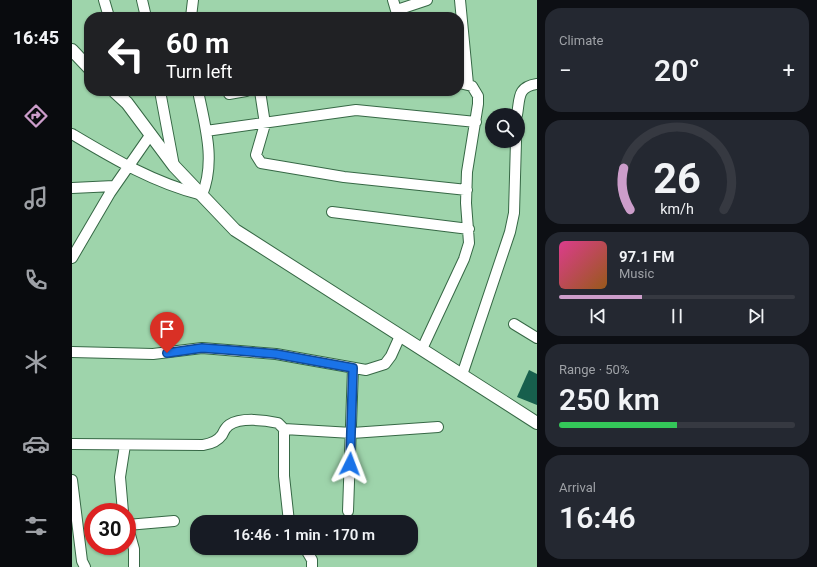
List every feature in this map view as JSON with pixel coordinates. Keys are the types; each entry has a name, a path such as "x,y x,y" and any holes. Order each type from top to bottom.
{"street":[{"path":"104,0 108,12"},
{"path":"142,0 145,12"},
{"path":"191,12 192,0"},
{"path":"393,0 397,12"},
{"path":"402,12 427,0"},
{"path":"460,0 461,12"},
{"path":"72,50 84,63"},
{"path":"422,349 464,259 469,243 467,190 468,172 476,122 478,96 472,86 464,84"},
{"path":"519,108 520,93 524,88 537,84"},
{"path":"161,96 174,166"},
{"path":"199,96 206,131 209,168 208,181 202,195"},
{"path":"261,96 265,124 256,155 258,161 265,166 344,177 467,190"},
{"path":"127,97 174,166 235,230 537,423"},
{"path":"206,131 265,124 356,110 476,122"},
{"path":"72,134 128,168 157,181 202,195"},
{"path":"72,258 114,186 151,134"},
{"path":"462,375 510,232 514,213 516,148"},
{"path":"72,188 114,186"},
{"path":"332,212 469,229"},
{"path":"514,324 537,338"},
{"path":"72,352 153,354 202,348 276,354 366,370 385,364 392,356 400,336"},
{"path":"348,511 352,433 353,368"},
{"path":"72,444 203,445 212,443 218,439 229,425 245,420 278,423 284,429 352,433 438,427"},
{"path":"284,429 284,476 288,515"},
{"path":"122,503 120,477 125,445"},
{"path":"72,480 82,561 85,567"},
{"path":"136,524 174,521"},
{"path":"134,555 134,567"},
{"path":"309,555 312,560 312,567"}],"building":[{"path":"529,370 537,374 537,405 517,397"}],"route":[{"path":"167,353 202,348 229,350 276,354 353,368 350,464"}]}
